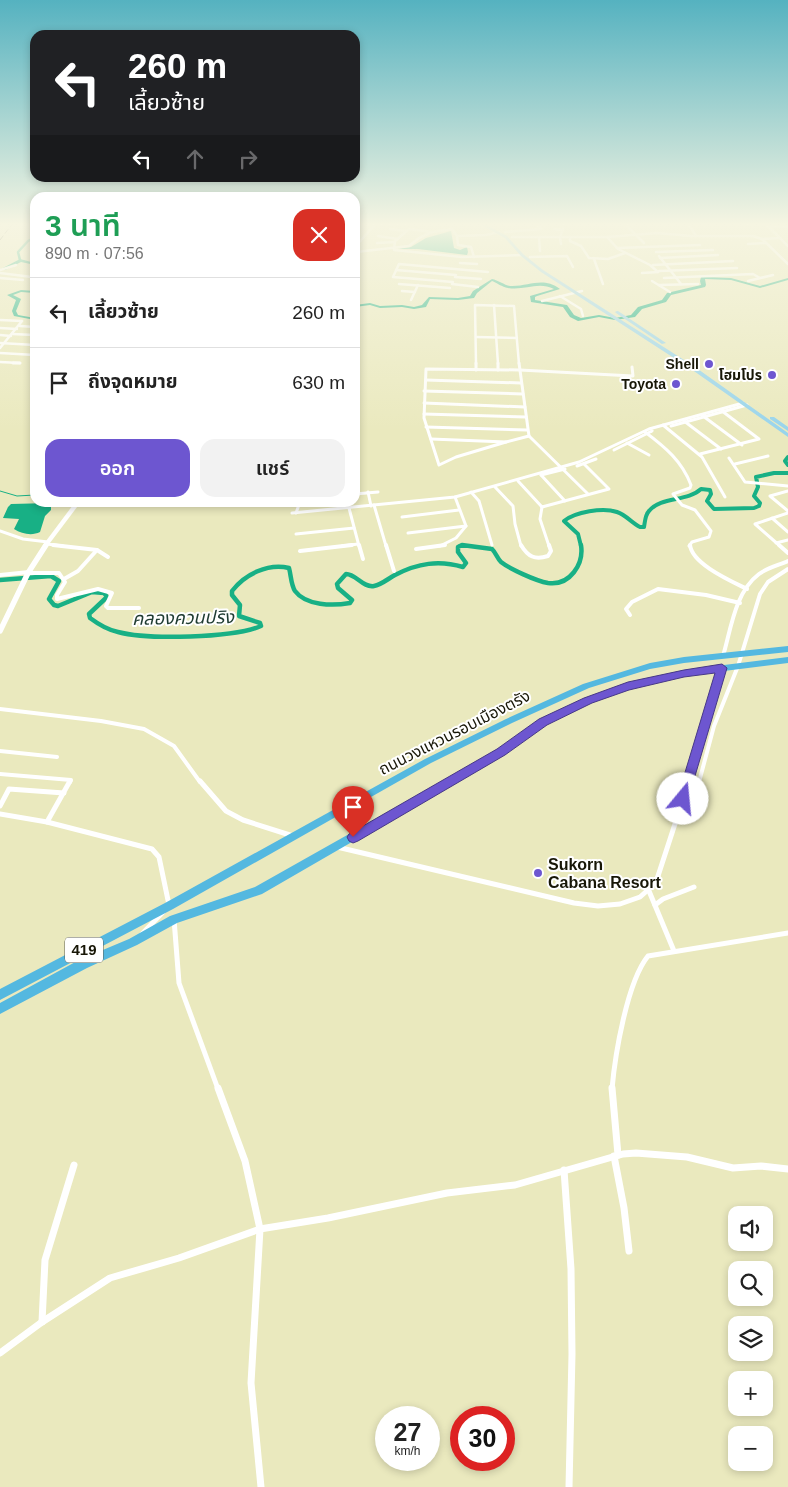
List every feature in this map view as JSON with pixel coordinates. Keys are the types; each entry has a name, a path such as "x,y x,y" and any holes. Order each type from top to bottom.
{"highway":[{"name":"ถนนวงแหวนรอบเมืองตรัง","path":"0,995 169,906 428,761 586,686 650,666 788,649"},
{"name":"ถนนวงแหวนรอบเมืองตรัง","path":"0,1009 84,964 133,942 174,920 258,891 501,752 543,722 588,700 628,686 684,673 788,660"}],"main road":[{"path":"580,292 615,316 628,318 788,429"},
{"path":"580,292 621,317 788,436"}],"street":[{"path":"412,300 415,292"},
{"path":"542,301 577,292"},
{"path":"560,296 581,309 583,316"},
{"path":"473,382 476,337 475,305 514,306 521,383 529,436 588,494"},
{"path":"494,306 498,370"},
{"path":"0,320 22,321 12,335 2,343 0,348"},
{"path":"0,328 30,327"},
{"path":"0,335 30,335"},
{"path":"476,337 517,338"},
{"path":"2,343 30,345"},
{"path":"0,352 30,354"},
{"path":"0,362 20,363"},
{"path":"529,436 456,457 439,465 424,414 426,369 520,370 633,376 632,367"},
{"path":"426,380 521,383"},
{"path":"424,391 523,394"},
{"path":"473,393 474,404"},
{"path":"424,402 525,407"},
{"path":"470,493 541,475 591,458 646,432 745,404"},
{"path":"700,454 760,439 721,411"},
{"path":"424,414 526,417"},
{"path":"703,416 742,445"},
{"path":"684,421 721,449"},
{"path":"426,426 527,430"},
{"path":"665,426 700,454 725,497"},
{"path":"360,507 455,497 561,468 584,464 646,432"},
{"path":"646,432 676,456 689,478 690,488 673,494 678,501 695,510 711,531 709,537 692,542 689,546 698,560 706,567 746,589"},
{"path":"431,439 506,442"},
{"path":"627,443 649,455"},
{"path":"735,464 768,456"},
{"path":"729,458 735,464 744,480 751,483 788,486"},
{"path":"542,507 609,488 584,464"},
{"path":"541,475 566,501"},
{"path":"518,481 542,507"},
{"path":"495,487 514,506 513,521 522,550 528,556 536,558 548,556 551,551 540,519 542,507"},
{"path":"788,491 770,496 788,512 755,524 788,553"},
{"path":"368,492 394,571"},
{"path":"360,493 378,492"},
{"path":"470,493 479,501 492,545"},
{"path":"455,497 466,526"},
{"path":"0,631 23,583 48,543 74,507"},
{"path":"297,507 294,513 357,507"},
{"path":"349,508 363,559"},
{"path":"402,517 460,510"},
{"path":"772,518 788,532"},
{"path":"408,533 466,526"},
{"path":"416,549 450,544 466,526"},
{"path":"296,534 354,528"},
{"path":"0,531 28,540 97,550 108,557"},
{"path":"776,543 788,540"},
{"path":"300,551 358,544"},
{"path":"64,579 78,572 97,550"},
{"path":"723,656 746,589 761,573 788,561"},
{"path":"695,795 714,726 738,666 764,587 775,576 788,569"},
{"path":"0,575 56,572 64,579"},
{"path":"64,579 65,582 57,599 64,600 86,590 101,588 112,593 106,606 108,608 139,608"},
{"path":"630,614 626,610 632,602 658,589 706,595 740,603"},
{"path":"337,847 594,906 615,906 634,900 649,891 657,879 722,668"},
{"path":"0,710 100,721 144,729 174,746 209,794 226,812 242,820 294,837"},
{"path":"0,751 57,756"},
{"path":"0,774 71,780 47,822"},
{"path":"0,806 9,789 64,793"},
{"path":"0,814 47,822 152,849 159,857 169,906 133,942"},
{"path":"655,905 663,898 694,888"},
{"path":"649,891 674,951"},
{"path":"174,920 179,983 245,1161 260,1229 251,1384 261,1487"},
{"path":"629,1251 616,1156 612,1090 616,1045 639,967 648,956 788,934"},
{"path":"0,1353 42,1322 110,1278 180,1258 260,1229 328,1218 447,1193 515,1185 616,1156 636,1153 694,1158 733,1168 761,1166 788,1169"},
{"path":"42,1322 45,1260 74,1165"},
{"path":"564,1170 571,1270 572,1345 569,1487"}],"shaded area":[{"path":"11,504 30,504 30,507 51,507 51,510 45,516 40,532 27,534 14,529 19,519 3,518"}],"waterway":[{"path":"17,292 9,295 19,299 14,311 16,316 30,318"},
{"path":"360,305 370,304 380,307 402,306 414,308 424,306 429,298 458,299 472,297 475,292"},
{"path":"545,292 532,297 533,301 565,306 572,316 580,320 599,316 615,319 633,316 640,308 664,301 669,294 676,292"},
{"path":"788,457 785,461 788,465"},
{"name":"คลองควนปริง","path":"581,546 578,534 564,521 575,515 597,510 617,512 640,527 644,527 647,514 654,506 689,496 701,489 710,490 711,494 707,501 714,509 754,508 759,506 760,503 754,496 758,487 756,477 774,473 788,473"},
{"path":"0,491 17,496 30,495"},
{"name":"คลองควนปริง","path":"0,580 51,576 59,581 49,599 54,605 58,606 92,592 104,593 107,597 89,614 90,618 114,631 132,635 169,637 211,635 248,630 261,626 260,623 239,616 240,605 232,595 232,591 237,585 258,571 273,567 289,568 294,589 300,596 320,604 343,604 350,603 352,600 338,588 337,584 346,574 353,576 366,585 374,586 420,565 437,563 463,567 466,563 458,552 458,547 460,546"},
{"name":"คลองควนปริง","path":"460,546 469,546"},
{"name":"คลองควนปริง","path":"460,546 492,549 501,562 510,568 548,583 563,581 574,572 580,559 581,546"}],"place":[{"name":"Shell","path":"709,364"},
{"name":"โฮมโปร","path":"772,375"},
{"name":"Toyota","path":"676,384"},
{"name":"Sukorn Cabana Resort","path":"538,873"}],"route":[{"path":"353,837 501,752 543,722 588,700 628,686 684,673 722,668 683,799"}]}
